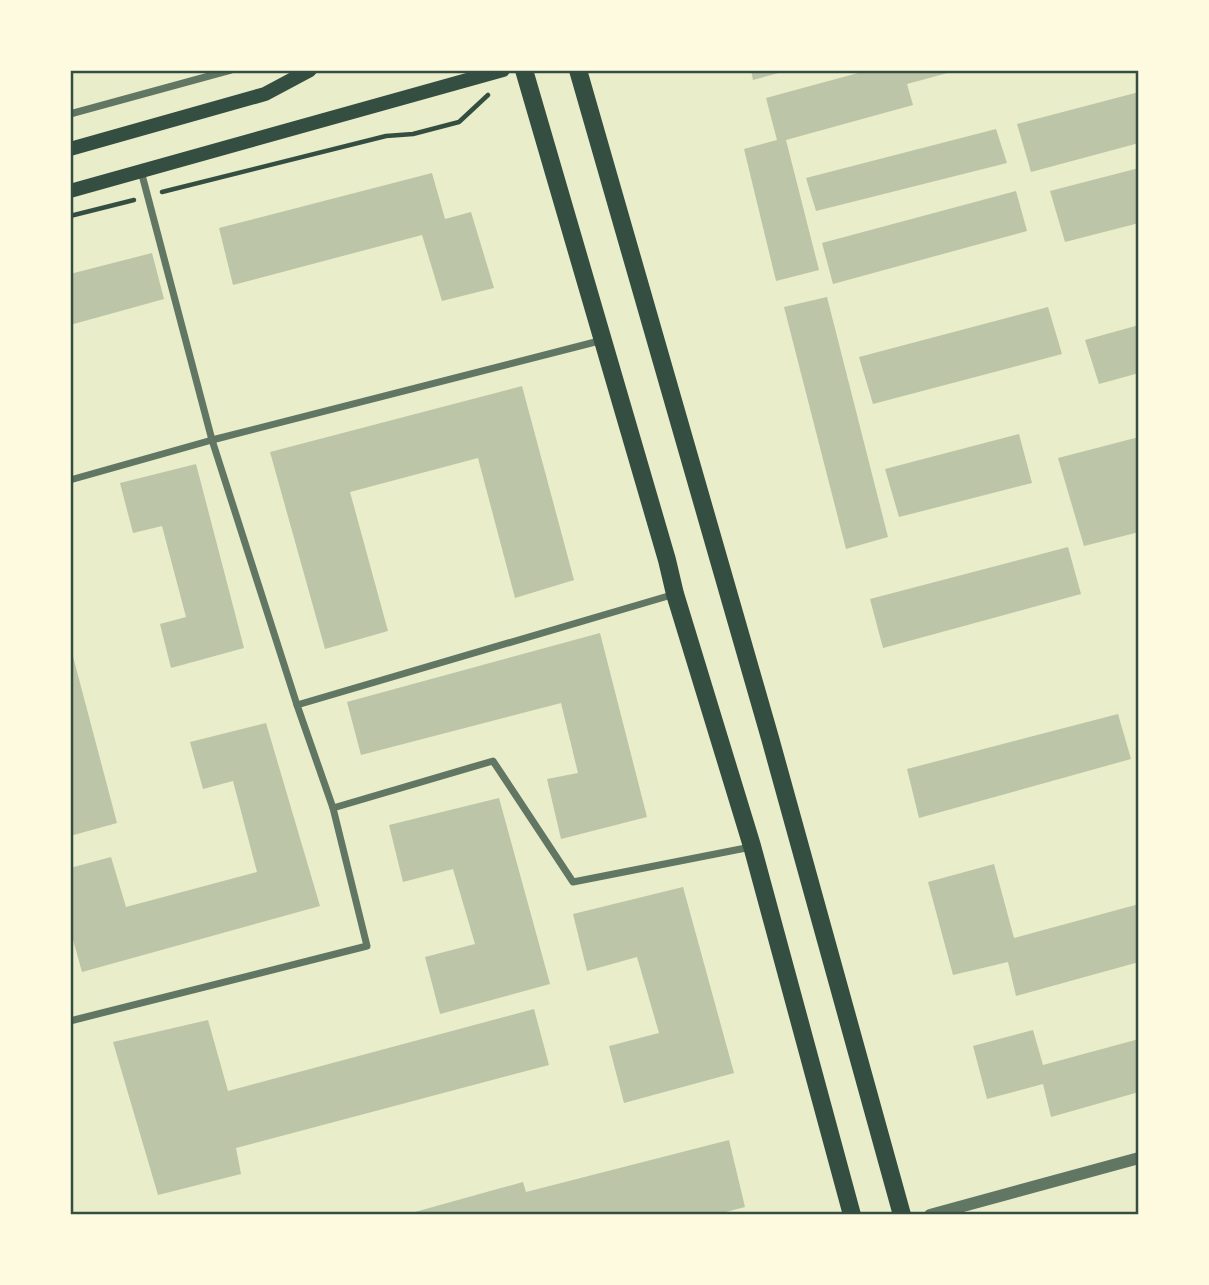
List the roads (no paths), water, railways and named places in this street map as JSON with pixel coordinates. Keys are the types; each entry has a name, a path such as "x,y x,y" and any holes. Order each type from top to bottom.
{"main road":[{"path":"70,149 265,94 310,70"},
{"path":"70,191 503,70"},
{"path":"524,70 675,594 752,846 852,1215"},
{"path":"578,70 766,725 902,1215"}],"street":[{"path":"70,114 231,70"},
{"path":"70,1021 367,946 333,808 212,440 141,171"},
{"path":"70,480 212,440 603,340"},
{"path":"297,705 675,594"},
{"path":"333,808 493,761 573,882 752,846"},
{"path":"929,1215 1139,1158"}]}
